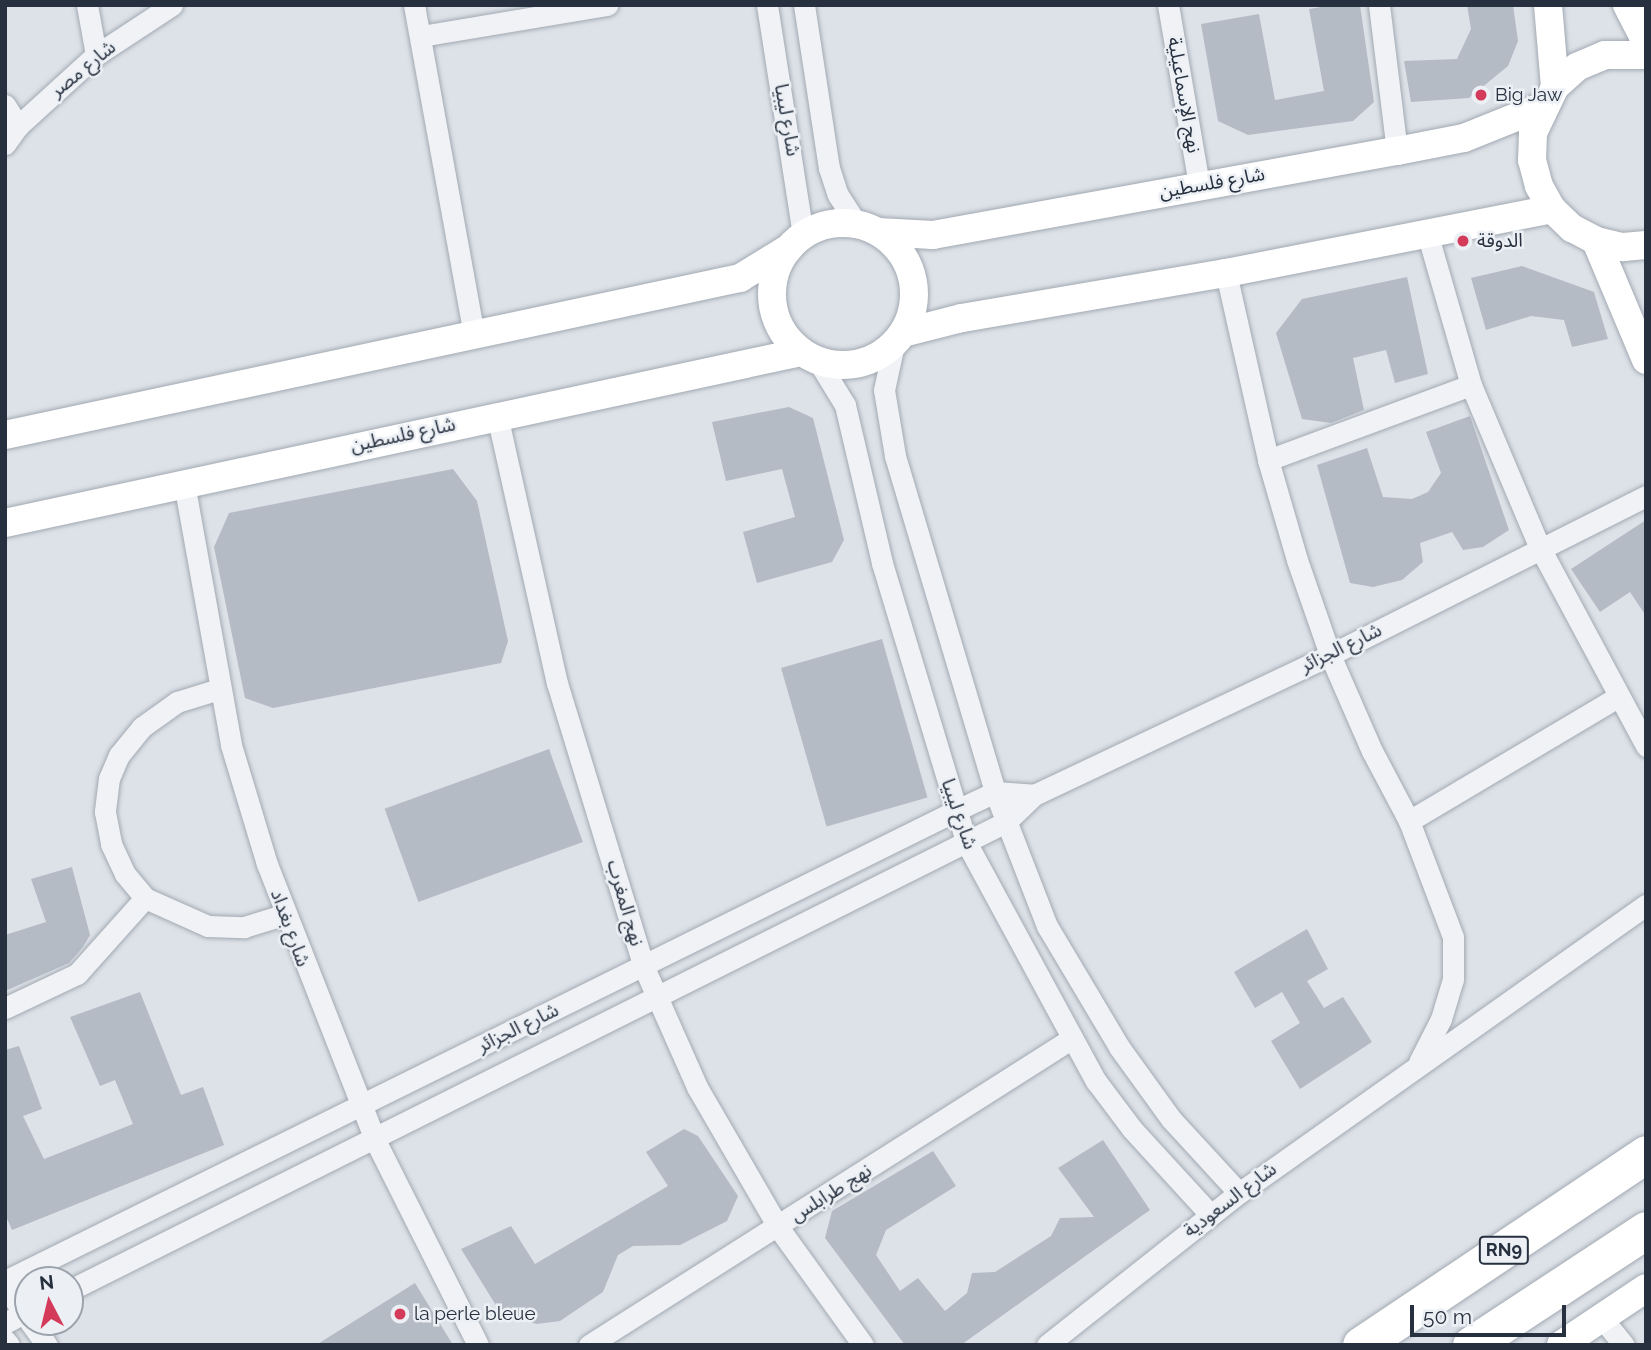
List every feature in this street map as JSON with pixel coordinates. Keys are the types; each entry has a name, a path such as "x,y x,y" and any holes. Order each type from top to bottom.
{"highway":[{"name":"RN9","path":"1362,1345 1646,1154"},
{"path":"1471,1345 1646,1230"},
{"path":"1503,1345 1582,1273"}],"street":[{"path":"87,5 96,55"},
{"name":"شارع مصر","path":"5,144 18,126 96,55 172,5"},
{"path":"414,5 474,334"},
{"path":"421,36 607,5"},
{"name":"شارع ليبيا","path":"767,5 796,242"},
{"name":"شارع ليبيا","path":"804,5 830,167 838,195 868,229"},
{"name":"نهج الإسماعيلية","path":"1168,5 1199,185"},
{"path":"1379,5 1397,151"},
{"path":"1548,5 1548,97 1533,133 1532,160 1539,186 1552,209 1572,228 1596,241 1623,247 1646,245"},
{"path":"1627,5 1646,43"},
{"name":"شارع فلسطين","path":"868,229 933,235 1464,138 1548,97 1577,67 1605,55 1646,55"},
{"path":"5,105 18,126"},
{"path":"796,242 777,268 773,303 785,335 810,356 859,364 898,338 962,318 1428,236 1552,209"},
{"path":"5,435 740,278 821,227 868,229 894,244 912,278 913,306 898,338 884,390 895,456 995,792 1047,926 1119,1047 1171,1119 1239,1193"},
{"path":"1428,236 1471,385 1540,548 1646,746"},
{"path":"1596,241 1646,360"},
{"path":"1226,273 1268,460 1330,655 1371,751 1409,821 1453,937 1453,979 1441,1019 1419,1062"},
{"name":"شارع ليبيا","path":"810,356 845,405 882,564 966,842 1071,1039 1132,1129 1210,1214"},
{"name":"شارع فلسطين","path":"5,523 497,415 810,356"},
{"path":"1268,460 1471,385"},
{"name":"نهج المغرب","path":"497,415 557,683 643,965 697,1087 778,1227 863,1345"},
{"name":"شارع بغداد","path":"184,483 219,689 246,801 360,1106 478,1345"},
{"name":"شارع الجزائر","path":"84,1283 375,1140 1006,822 1034,795 1330,655 1646,496"},
{"path":"219,689 177,702 142,727 119,755 109,778 105,812 111,844 125,874 145,898 208,926 244,927 286,914"},
{"path":"1409,821 1618,697"},
{"name":"شارع الجزائر","path":"5,1284 957,810 995,792 1034,795"},
{"path":"5,1008 77,974 145,898"},
{"name":"شارع السعودية","path":"1047,1345 1210,1214 1419,1062 1646,905"},
{"name":"نهج طرابلس","path":"589,1345 1071,1039"},
{"path":"5,1284 14,1300"},
{"path":"1561,1345 1646,1288"},
{"path":"1601,1317 1624,1345"},
{"path":"5,1340 9,1345"}],"building":[{"path":"1360,5 1374,102 1353,121 1248,135 1218,121 1201,24 1259,14 1275,100 1324,91 1309,9"},
{"path":"1467,5 1513,5 1518,41 1508,66 1469,98 1411,102 1404,61 1457,59 1471,29"},
{"path":"1522,266 1594,292 1608,339 1572,347 1564,320 1531,316 1486,330 1471,278"},
{"path":"1407,277 1428,374 1395,383 1386,350 1353,358 1364,410 1331,423 1302,419 1276,333 1302,299"},
{"path":"789,407 813,418 844,540 832,562 757,583 743,532 795,517 782,469 726,481 712,422"},
{"path":"1470,416 1509,530 1483,547 1463,550 1452,532 1420,543 1423,562 1402,580 1373,587 1350,583 1317,465 1367,448 1383,497 1412,499 1428,492 1441,473 1426,432"},
{"path":"453,469 477,501 508,641 501,663 273,708 245,698 214,547 229,513"},
{"path":"1646,520 1646,616 1630,592 1600,612 1571,569"},
{"path":"882,639 927,798 827,827 781,668"},
{"path":"549,749 583,842 418,902 385,809"},
{"path":"72,867 90,935 69,963 5,991 5,935 46,922 31,879"},
{"path":"1307,929 1328,969 1307,981 1324,1008 1343,997 1372,1042 1300,1089 1271,1041 1300,1023 1282,992 1255,1008 1234,972"},
{"path":"140,992 181,1095 203,1087 224,1145 12,1230 5,1214 5,1050 19,1046 42,1109 23,1116 44,1159 133,1124 115,1080 100,1086 70,1017"},
{"path":"684,1129 698,1136 738,1196 727,1221 680,1245 633,1246 618,1255 603,1292 560,1321 537,1324 502,1315 461,1249 511,1226 535,1264 668,1186 646,1152"},
{"path":"1103,1140 1150,1210 961,1345 905,1345 825,1238 832,1211 933,1151 956,1186 886,1230 876,1255 900,1291 918,1278 945,1311 967,1293 972,1273 995,1272 1051,1236 1060,1218 1094,1217 1058,1168"},
{"name":"la perle bleue","path":"415,1283 453,1345 316,1345"}],"place":[{"name":"Big Jaw","path":"1481,95"},
{"name":"الدوقة","path":"1463,241"},
{"name":"la perle bleue","path":"400,1314"}]}
